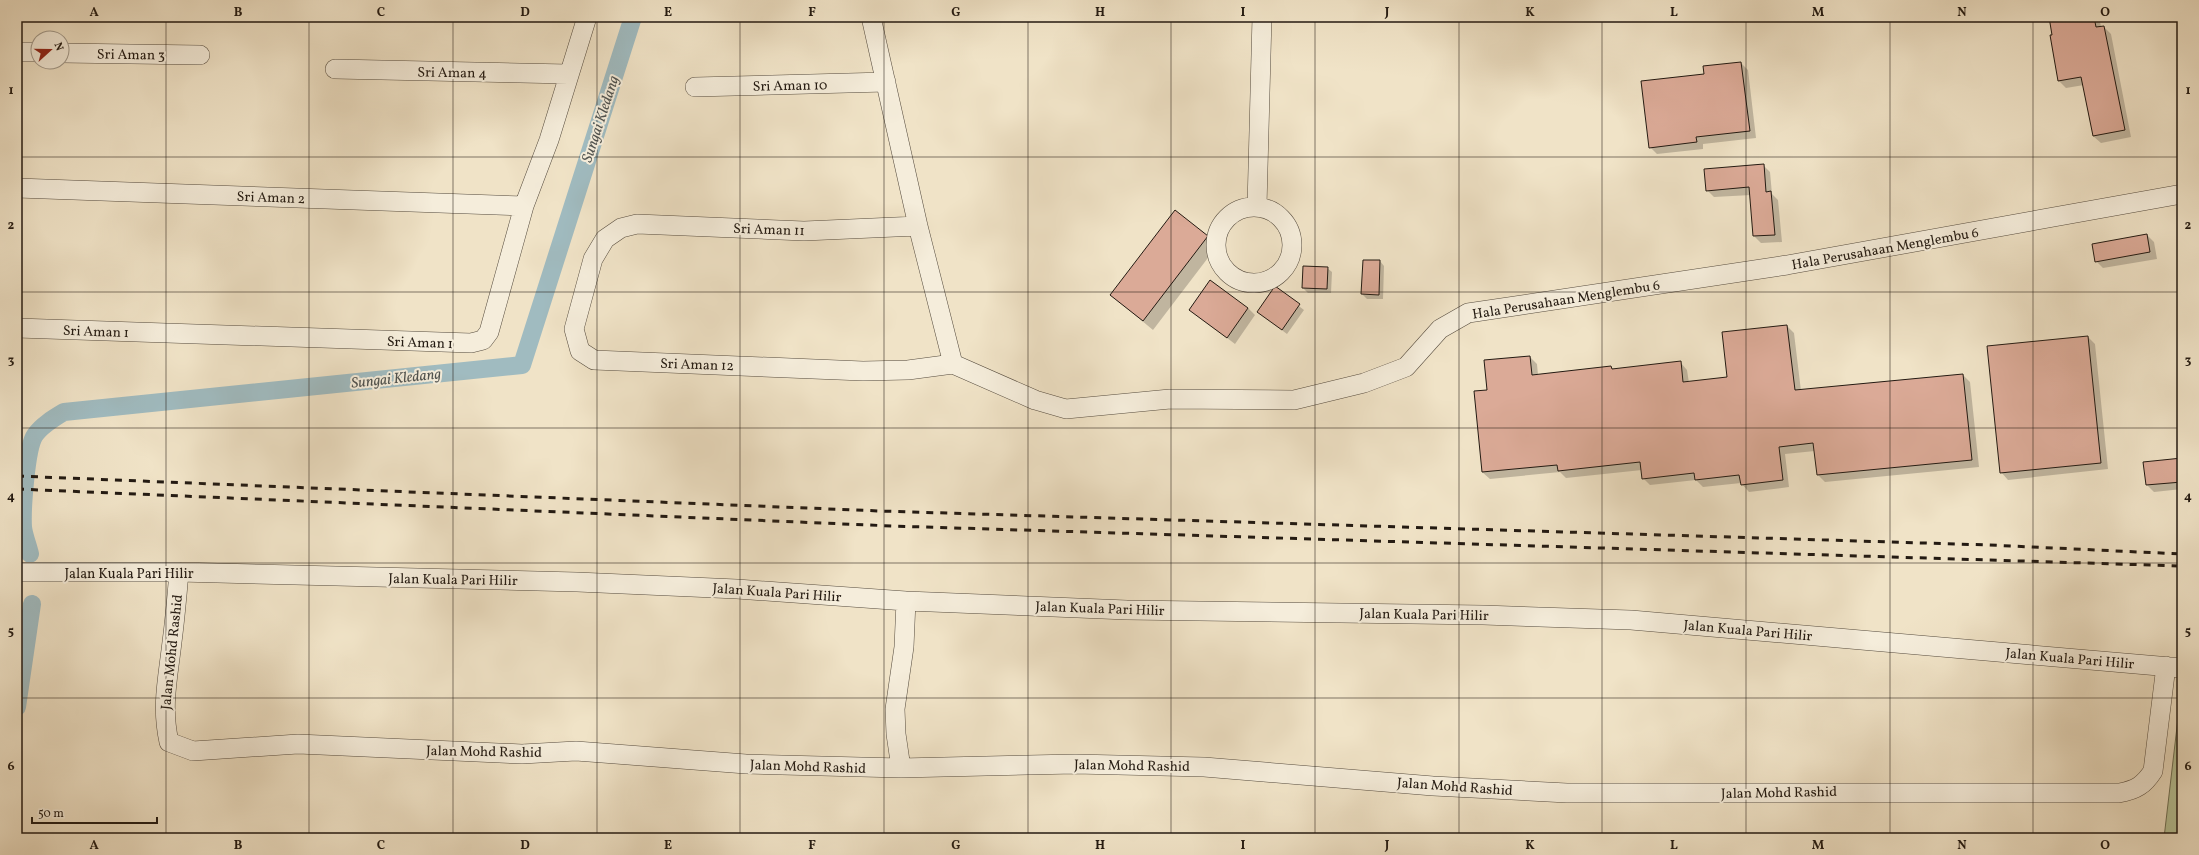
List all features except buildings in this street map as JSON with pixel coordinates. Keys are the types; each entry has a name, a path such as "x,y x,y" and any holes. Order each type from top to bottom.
{"street":[{"name":"Sri Aman 1","path":"17,328 471,343 483,340 489,332 524,206 549,140 568,74 587,17"},
{"path":"871,17 918,226 953,364"},
{"path":"1257,206 1262,17"},
{"path":"17,52 30,52"},
{"name":"Sri Aman 3","path":"70,53 200,55"},
{"name":"Sri Aman 4","path":"335,68 568,74"},
{"name":"Sri Aman 10","path":"695,87 886,82"},
{"name":"Sri Aman 2","path":"17,188 524,206"},
{"name":"Hala Perusahaan Menglembu 6","path":"953,364 1035,400 1066,409 1170,399 1294,400 1364,383 1406,367 1440,329 1468,313 1779,267 2182,194"},
{"name":"Sri Aman 11","path":"621,228 637,224 804,231 918,226"},
{"name":"Sri Aman 12","path":"621,228 605,239 593,259 574,329 580,351 594,360 863,371 908,370 953,364"},
{"name":"Jalan Kuala Pari Hilir","path":"17,572 179,572 577,582 736,589 906,600 1127,610 1483,615 1631,620 2174,667"},
{"name":"Jalan Mohd Rashid","path":"179,572 172,644 166,676 165,724 169,742 193,751 298,744 522,754 576,751 746,764 901,768 1075,764 1204,767 1433,786 1634,794 1802,792 2119,793 2132,790 2145,783 2152,771 2174,667"},
{"path":"901,768 896,734 895,709 904,647 906,600"}],"green space":[{"path":"2182,684 2182,838 2164,838"}],"waterway":[{"name":"Sungai Kledang","path":"30,554 23,527 25,480 29,452 38,431 48,422 64,412 522,365 633,17"},
{"name":"Sungai Kledang","path":"17,707 32,604"}],"railway":[{"path":"17,476 880,511 1989,545 2182,554"},
{"path":"17,489 892,526 2182,566"}]}
